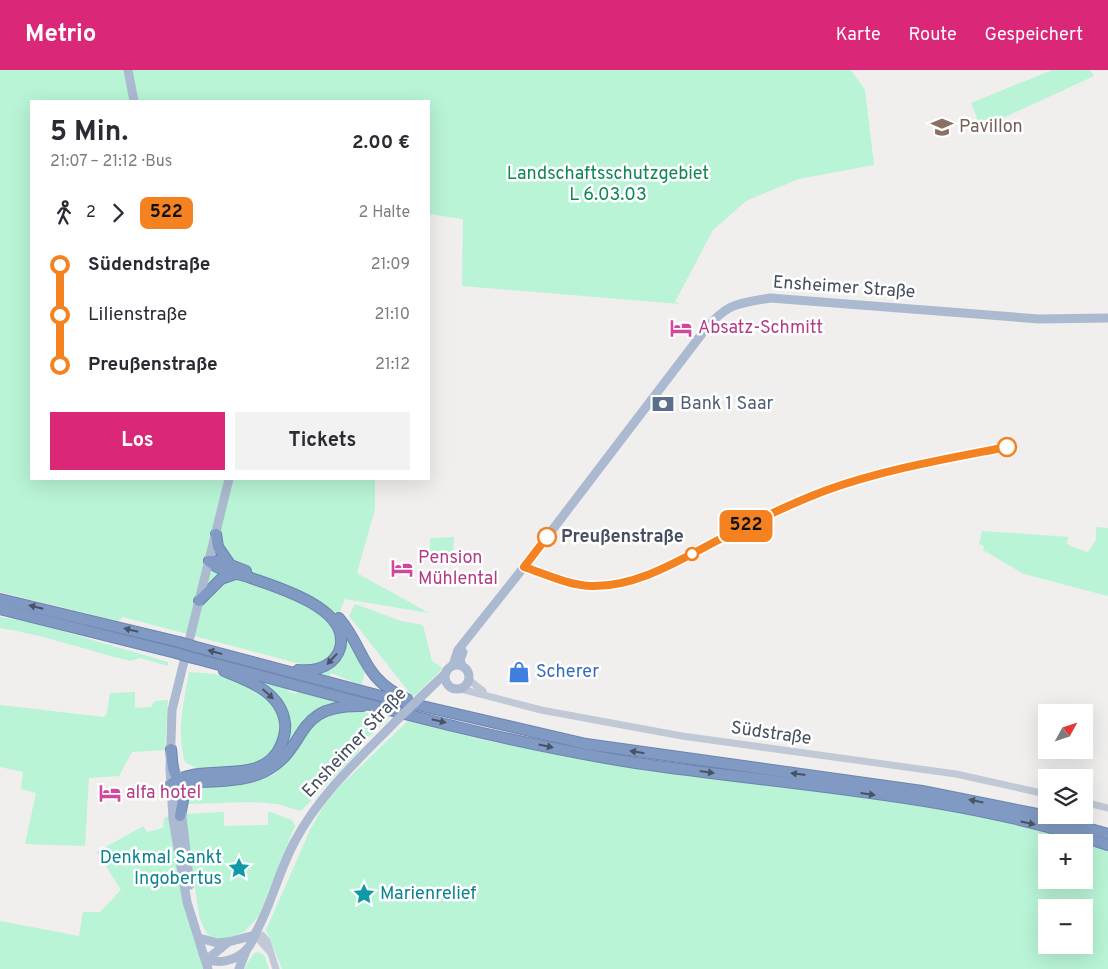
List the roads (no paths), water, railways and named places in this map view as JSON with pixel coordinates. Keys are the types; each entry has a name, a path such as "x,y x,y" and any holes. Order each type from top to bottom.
{"highway":[{"path":"216,534 218,547 229,564"},
{"path":"210,561 229,564 306,596 330,610 341,621 363,660 381,682 402,696 437,709"},
{"path":"0,609 176,653 194,652 235,657 297,670 312,670 324,667 335,659 341,646 341,638 336,623 323,609 260,582 218,568 210,561"},
{"path":"199,601 220,579 236,574"},
{"path":"0,599 179,642 265,690 277,702 286,726 283,741 277,754 262,766 250,770 174,781 173,752"},
{"path":"194,652 392,710 584,754 974,811 1058,830 1108,845"},
{"path":"235,657 539,734 636,752 959,798 1037,814 1108,834"},
{"path":"173,752 184,770 195,778 248,777 265,772 287,754 308,724 324,711 346,706 392,710"},
{"path":"180,816 184,795 195,778"}],"main road":[{"path":"128,70 134,100"},
{"name":"Ensheimer Straße","path":"458,666 458,650 704,331 722,311 735,304 770,298 1039,319 1108,318"},
{"path":"173,752 179,674 210,561 229,480"},
{"path":"458,666 469,673 469,680 461,689 450,687 445,678 458,666"},
{"name":"Ensheimer Straße","path":"239,969 246,951 268,910 293,844 316,806 428,689 445,678"},
{"path":"174,781 189,882 203,938 208,969"},
{"path":"174,781 173,819 187,902 206,956 214,969"},
{"path":"203,938 217,943 228,942 255,934"},
{"path":"206,956 228,942"},
{"path":"206,956 220,962 246,951"}],"street":[{"name":"Südstraße","path":"469,680 492,697"},
{"name":"Südstraße","path":"461,689 541,710 682,736 956,774 1038,792"},
{"path":"1093,804 1108,808"},
{"path":"255,934 271,953 276,969"}],"place":[{"name":"Pavillon","path":"942,127"},
{"name":"Absatz-Schmitt","path":"681,328"},
{"name":"Bank 1 Saar","path":"663,404"},
{"name":"Preußenstraße","path":"547,537"},
{"name":"Pension Mühlental","path":"402,568"},
{"name":"Scherer","path":"519,672"},
{"name":"alfa hotel","path":"110,793"},
{"name":"Denkmal Sankt Ingobertus","path":"239,868"},
{"name":"Marienrelief","path":"364,894"}],"park label":[{"name":"Landschaftsschutzgebiet L 6.03.03","path":"608,184"}]}
